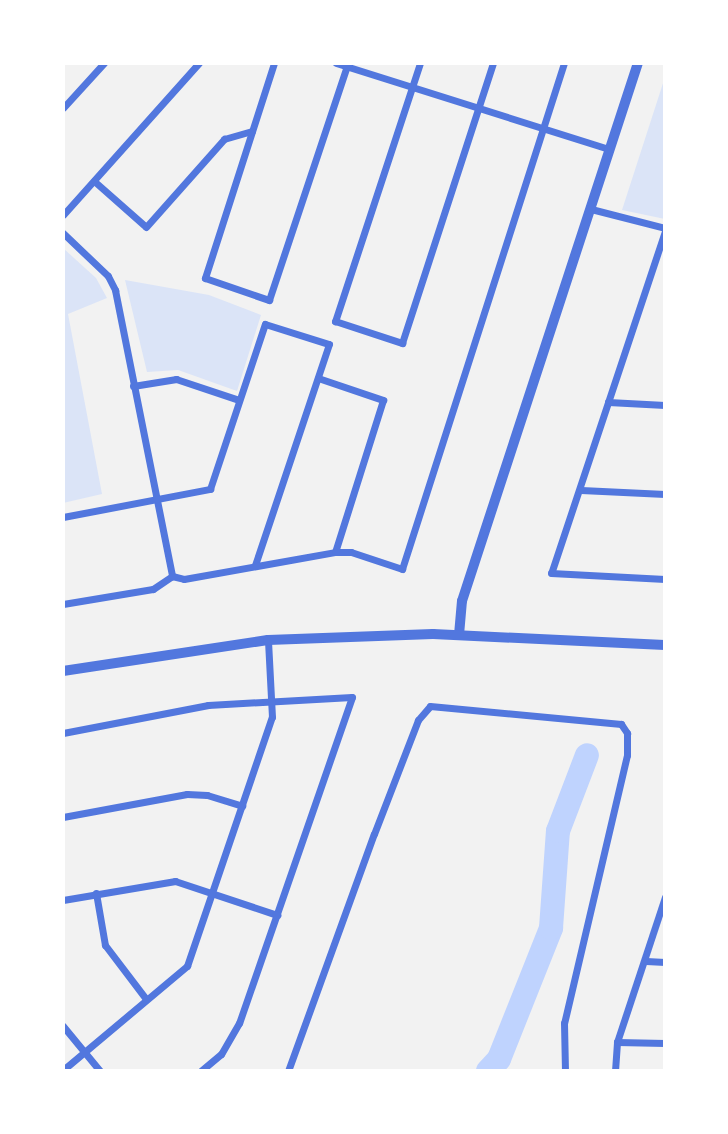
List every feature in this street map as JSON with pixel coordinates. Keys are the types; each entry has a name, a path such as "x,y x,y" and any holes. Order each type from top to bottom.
{"street":[{"path":"63,108 104,63"},
{"path":"63,215 198,63"},
{"path":"274,63 205,278 269,300 348,65"},
{"path":"337,63 544,131 609,149"},
{"path":"420,63 335,321 402,343 493,63"},
{"path":"63,604 153,589 172,576 184,579 335,552 351,552 402,569 564,63"},
{"path":"459,635 462,601 638,63"},
{"path":"94,181 146,227 224,139 252,131"},
{"path":"591,209 665,230 581,490 551,573 665,579"},
{"path":"63,233 112,282 172,576"},
{"path":"63,517 210,489 265,324 329,344 255,565"},
{"path":"318,378 383,400 335,552"},
{"path":"133,386 176,379 239,400"},
{"path":"608,402 665,405"},
{"path":"581,490 665,494"},
{"path":"63,671 268,640 459,635 665,645"},
{"path":"63,1070 187,967 272,718 268,640"},
{"path":"63,733 208,705 352,697 231,1042 201,1071"},
{"path":"288,1071 418,720 430,706 621,724 627,733 626,755 564,1023 565,1071"},
{"path":"63,817 187,794 207,795 242,806"},
{"path":"63,900 158,881 212,893 277,915"},
{"path":"96,893 105,945 146,999"},
{"path":"615,1071 617,1042 665,897"},
{"path":"646,961 665,962"},
{"path":"63,1026 100,1071"},
{"path":"617,1042 665,1043"}],"shaded area":[{"path":"665,77 665,219 622,210"},
{"path":"63,248 96,278 107,298 68,314 102,494 63,503"},
{"path":"125,280 209,295 261,315 237,391 178,370 147,372"}],"waterway":[{"path":"488,1071 499,1059 551,928 558,831 587,755"}]}
